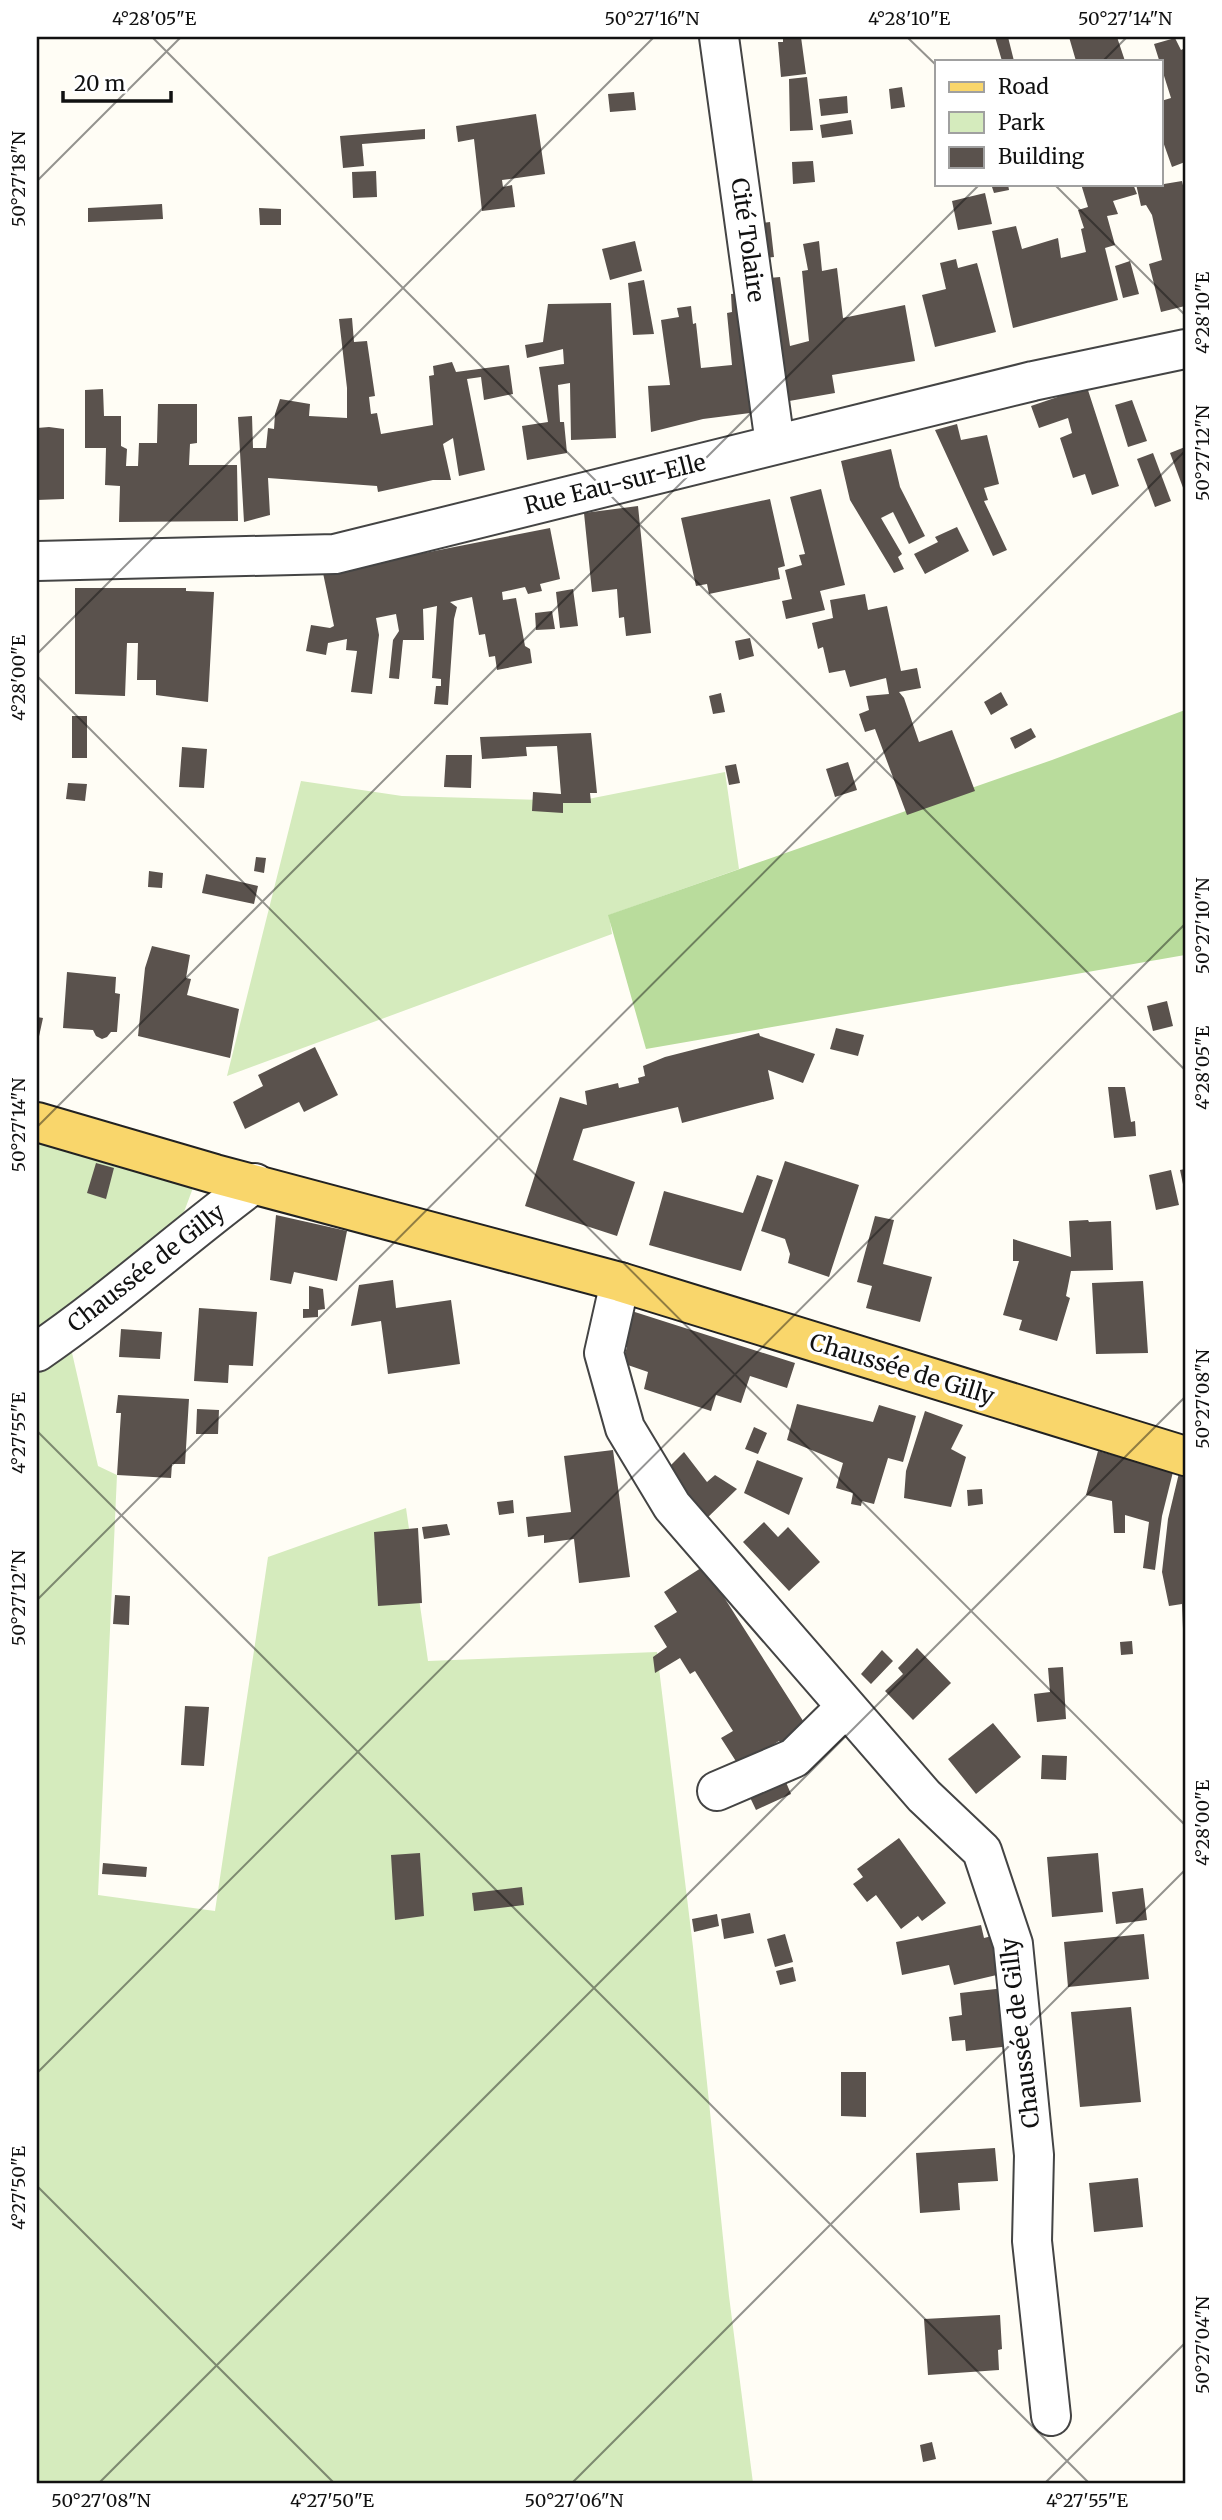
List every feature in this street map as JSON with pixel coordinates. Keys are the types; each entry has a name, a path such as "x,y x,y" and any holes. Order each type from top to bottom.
{"main road":[{"name":"Chaussée de Gilly","path":"37,1122 215,1174 620,1282 1185,1456"}],"street":[{"name":"Cité Tolaire","path":"719,37 775,444"},
{"name":"Rue Eau-sur-Elle","path":"37,561 335,554 1033,381 1185,349"},
{"name":"Chaussée de Gilly","path":"37,1352 75,1326 255,1183"},
{"name":"Chaussée de Gilly","path":"620,1282 604,1353 625,1428 672,1506 924,1796 982,1851 1013,1944 1034,2155 1032,2241 1052,2416"},
{"path":"717,1791 794,1758 846,1707"}],"green space":[{"path":"1185,710 1185,955 646,1049 608,915 1052,760"},
{"path":"725,772 739,869 609,915 612,934 227,1076 301,781 402,796 578,801"},
{"path":"37,1122 200,1169 178,1228 37,1335"},
{"path":"67,1331 98,1466 117,1475 98,1895 215,1911 268,1557 406,1508 428,1661 657,1652 693,1947 729,2296 753,2483 37,2483 37,1352"}],"building":[{"path":"783,37 801,37 806,74 781,77 778,42 783,42"},
{"path":"995,37 1008,37 1014,60 1002,60"},
{"path":"1069,37 1117,37 1125,60 1076,60"},
{"path":"1175,38 1181,50 1185,48 1185,162 1172,167 1162,139 1162,101 1171,98 1162,69 1162,60 1159,60 1154,44"},
{"path":"807,77 813,130 790,131 789,79"},
{"path":"902,87 905,107 891,109 889,89"},
{"path":"634,92 636,110 610,112 608,94"},
{"path":"847,96 848,113 821,116 819,99"},
{"path":"536,114 545,174 502,180 503,187 512,185 515,207 482,211 474,139 458,142 456,126"},
{"path":"851,120 853,134 822,138 820,125"},
{"path":"425,129 425,139 362,144 364,166 343,168 340,136"},
{"path":"813,161 815,182 793,184 792,162"},
{"path":"376,171 377,197 353,198 352,172"},
{"path":"1162,181 1164,184 1182,181 1185,194 1185,306 1161,312 1149,264 1162,260 1152,215 1146,205 1141,206 1136,186 1162,186"},
{"path":"992,186 1008,186 1009,190 994,193"},
{"path":"1082,186 1134,186 1137,194 1113,201 1118,214 1107,216 1115,245 1105,248 1118,300 1013,328 992,231 1016,226 1022,249 1058,238 1061,258 1086,252 1081,229 1084,228 1078,210 1088,207"},
{"path":"985,193 992,224 958,230 952,201"},
{"path":"162,204 163,219 88,222 88,208"},
{"path":"259,208 281,209 281,225 260,225"},
{"path":"770,222 774,257 756,259 753,224"},
{"path":"635,241 642,271 610,280 602,249"},
{"path":"819,241 822,271 837,268 843,318 905,305 915,361 832,375 835,393 772,404 769,278 780,277 790,346 809,341 802,271 808,270 803,244"},
{"path":"956,259 958,268 977,263 996,332 935,347 922,295 946,289 940,263"},
{"path":"1130,261 1139,294 1123,298 1115,266"},
{"path":"644,280 654,334 633,335 628,283"},
{"path":"744,293 758,412 703,419 651,432 648,386 670,385 661,320 679,317 677,308 691,306 693,324 696,323 701,368 732,365 727,313 732,312 731,294"},
{"path":"611,303 616,438 571,440 570,383 558,385 560,422 564,422 567,453 527,460 522,426 548,422 539,367 564,364 563,349 527,358 525,345 543,342 548,304"},
{"path":"352,318 354,342 367,341 375,396 369,397 371,414 377,413 381,434 433,425 429,376 434,375 433,366 452,362 456,372 509,365 513,394 484,400 481,377 467,379 485,470 459,476 453,438 443,444 451,480 433,480 378,492 377,486 268,478 270,515 244,522 238,417 252,416 253,448 266,448 268,428 274,429 280,399 310,404 309,416 347,418 347,388 339,319"},
{"path":"1087,387 1119,486 1092,495 1085,474 1073,478 1060,438 1072,433 1068,418 1039,428 1031,406"},
{"path":"103,389 104,416 121,416 121,446 127,449 126,466 138,466 139,443 157,443 158,404 197,404 197,443 190,444 189,465 237,465 238,521 119,522 120,486 105,485 106,448 85,448 85,390"},
{"path":"1132,400 1147,441 1128,447 1115,405"},
{"path":"957,424 961,440 987,435 999,484 984,488 988,500 984,501 1007,550 993,556 935,430"},
{"path":"37,428 64,429 64,499 37,500"},
{"path":"1185,447 1185,493 1170,453"},
{"path":"891,449 900,487 925,536 909,544 893,512 881,518 902,554 898,557 904,569 894,573 850,500 841,461"},
{"path":"1153,453 1171,501 1155,507 1137,459"},
{"path":"821,489 845,585 820,591 825,610 786,619 782,601 792,599 785,570 802,565 799,555 805,554 790,497"},
{"path":"770,499 785,566 778,568 780,579 709,594 707,584 696,586 681,518"},
{"path":"638,506 651,633 626,636 624,617 619,618 617,589 592,592 584,513"},
{"path":"957,527 969,551 925,574 914,554 938,542 935,537"},
{"path":"550,528 560,579 540,584 542,591 528,594 525,587 502,592 503,600 516,598 525,646 530,649 532,663 497,670 495,656 489,657 485,634 479,635 472,597 450,602 457,607 448,705 434,704 436,686 441,686 441,679 432,678 437,606 423,609 424,640 403,640 399,679 389,678 393,640 399,631 396,614 376,618 379,635 372,694 351,692 357,651 346,650 347,639 328,643 326,655 306,651 311,625 330,628 334,626 323,573"},
{"path":"75,588 186,588 186,591 214,592 208,702 156,695 156,680 137,680 138,643 127,643 125,696 75,694"},
{"path":"573,589 578,626 560,628 556,592"},
{"path":"865,594 868,610 887,606 901,671 917,668 921,688 899,692 904,698 919,742 952,730 975,791 907,815 875,729 865,732 859,714 869,710 866,696 889,694 886,678 850,687 845,670 829,673 823,647 818,649 812,623 833,618 830,600"},
{"path":"552,611 555,629 536,630 535,613"},
{"path":"750,638 754,656 739,660 735,641"},
{"path":"1001,692 1008,705 991,715 984,702"},
{"path":"721,693 725,712 713,714 709,696"},
{"path":"72,716 87,716 87,758 72,758"},
{"path":"1031,728 1036,737 1015,749 1010,738"},
{"path":"591,733 597,793 590,793 591,803 563,803 563,813 532,811 533,792 561,794 557,746 526,747 527,756 482,759 480,737"},
{"path":"182,747 207,749 204,788 179,787"},
{"path":"446,755 472,755 471,788 444,787"},
{"path":"848,762 857,790 835,797 826,769"},
{"path":"736,764 740,783 729,785 725,766"},
{"path":"68,783 87,784 85,801 66,799"},
{"path":"256,857 266,858 264,873 254,871"},
{"path":"149,871 163,873 162,888 148,887"},
{"path":"206,874 258,886 254,904 202,893"},
{"path":"152,946 190,955 186,978 191,979 187,995 239,1009 230,1058 138,1036 145,968"},
{"path":"67,972 116,977 115,993 120,994 117,1032 111,1032 102,1039 96,1036 93,1030 63,1028"},
{"path":"1167,1001 1173,1026 1153,1031 1147,1006"},
{"path":"37,1017 43,1018 38,1041 37,1041"},
{"path":"836,1028 864,1035 858,1056 830,1049"},
{"path":"759,1033 760,1036 815,1054 803,1083 768,1070 774,1099 682,1123 678,1107 583,1129 573,1160 635,1182 617,1236 525,1206 560,1097 587,1105 585,1091 618,1083 619,1088 639,1083 638,1078 645,1076 643,1066 665,1057"},
{"path":"315,1047 338,1095 304,1112 299,1102 245,1129 233,1102 263,1086 258,1075"},
{"path":"1108,1087 1125,1087 1131,1122 1135,1121 1136,1136 1114,1138"},
{"path":"785,1161 859,1185 829,1277 788,1263 790,1254 785,1239 761,1231"},
{"path":"96,1163 114,1168 106,1199 87,1193"},
{"path":"1185,1169 1185,1189 1184,1189 1180,1170"},
{"path":"1171,1170 1179,1205 1156,1210 1149,1175"},
{"path":"757,1175 773,1180 741,1271 649,1245 664,1191 743,1213"},
{"path":"276,1215 347,1231 337,1281 294,1272 291,1284 270,1280"},
{"path":"875,1216 894,1220 883,1264 932,1277 920,1322 866,1308 872,1286 857,1282"},
{"path":"1069,1221 1111,1221 1113,1270 1071,1271 1066,1296 1070,1298 1057,1341 1019,1330 1022,1320 1003,1315 1019,1261 1013,1261 1013,1239 1071,1257"},
{"path":"393,1280 396,1308 451,1300 460,1364 388,1374 381,1321 351,1326 359,1285"},
{"path":"1143,1281 1148,1353 1096,1354 1092,1283"},
{"path":"309,1286 323,1289 325,1309 318,1310 318,1317 303,1318 303,1309 309,1309"},
{"path":"616,1306 795,1363 787,1388 750,1376 741,1403 716,1395 711,1411 644,1389 648,1372 622,1363 627,1347 618,1344"},
{"path":"199,1308 257,1312 253,1366 229,1365 228,1383 194,1381"},
{"path":"121,1329 162,1332 160,1359 119,1357"},
{"path":"118,1395 189,1399 185,1464 172,1464 171,1478 117,1475 121,1413 116,1413"},
{"path":"797,1404 873,1422 879,1405 916,1416 903,1462 888,1458 874,1504 862,1501 861,1506 851,1504 853,1493 836,1488 843,1463 787,1440"},
{"path":"197,1409 219,1410 218,1434 196,1434"},
{"path":"925,1411 963,1425 951,1449 966,1457 951,1507 904,1498 906,1471"},
{"path":"754,1427 767,1433 758,1454 745,1449"},
{"path":"613,1450 630,1577 579,1583 574,1539 544,1543 544,1535 528,1537 526,1517 571,1512 564,1456"},
{"path":"1098,1451 1173,1472 1162,1516 1155,1570 1143,1568 1149,1522 1125,1515 1125,1533 1114,1533 1112,1501 1086,1495"},
{"path":"684,1452 707,1482 715,1475 737,1489 705,1520 662,1474"},
{"path":"757,1460 803,1478 789,1515 744,1493"},
{"path":"1179,1473 1185,1474 1185,1629 1182,1604 1169,1606 1162,1572 1168,1519"},
{"path":"982,1489 983,1504 968,1506 967,1490"},
{"path":"513,1500 514,1513 499,1515 497,1502"},
{"path":"764,1522 778,1537 788,1527 820,1562 789,1591 743,1542"},
{"path":"447,1524 450,1535 424,1539 422,1527"},
{"path":"418,1528 422,1603 378,1606 374,1532"},
{"path":"704,1566 807,1727 739,1766 721,1738 733,1731 695,1671 690,1674 680,1658 655,1673 653,1657 667,1647 654,1626 677,1612 664,1592"},
{"path":"115,1595 130,1596 129,1625 113,1624"},
{"path":"1132,1641 1133,1654 1121,1655 1120,1642"},
{"path":"917,1648 951,1683 913,1720 885,1691 903,1674 898,1668"},
{"path":"882,1650 893,1661 871,1684 861,1674"},
{"path":"1063,1667 1066,1719 1037,1722 1034,1694 1050,1692 1048,1668"},
{"path":"185,1706 209,1707 204,1766 181,1765"},
{"path":"993,1723 1021,1757 976,1794 948,1759"},
{"path":"1042,1755 1067,1756 1066,1780 1041,1779"},
{"path":"782,1773 791,1794 756,1810 746,1789"},
{"path":"899,1838 946,1903 922,1921 918,1916 901,1929 876,1895 867,1902 853,1884 863,1877 857,1869"},
{"path":"420,1853 424,1916 395,1920 391,1855"},
{"path":"1098,1853 1103,1912 1052,1917 1047,1857"},
{"path":"103,1863 147,1867 146,1877 102,1874"},
{"path":"522,1887 524,1905 474,1911 472,1893"},
{"path":"1143,1888 1147,1920 1116,1924 1112,1892"},
{"path":"750,1913 754,1933 724,1939 721,1919"},
{"path":"717,1914 719,1926 694,1932 692,1919"},
{"path":"981,1925 984,1938 992,1936 1001,1974 954,1985 949,1965 902,1975 896,1942"},
{"path":"785,1934 793,1962 775,1967 767,1939"},
{"path":"1144,1934 1149,1979 1068,1987 1064,1942"},
{"path":"793,1967 796,1981 780,1985 776,1971"},
{"path":"1005,1988 1011,2046 966,2051 965,2040 952,2041 949,2017 962,2015 960,1993"},
{"path":"1131,2007 1141,2102 1080,2107 1071,2012"},
{"path":"841,2072 866,2072 866,2117 841,2116"},
{"path":"995,2148 998,2181 958,2183 960,2210 920,2213 916,2153"},
{"path":"1138,2178 1143,2227 1094,2232 1089,2183"},
{"path":"1000,2315 1002,2349 998,2350 999,2370 928,2375 924,2319"},
{"path":"932,2442 936,2459 923,2462 920,2445"}]}
